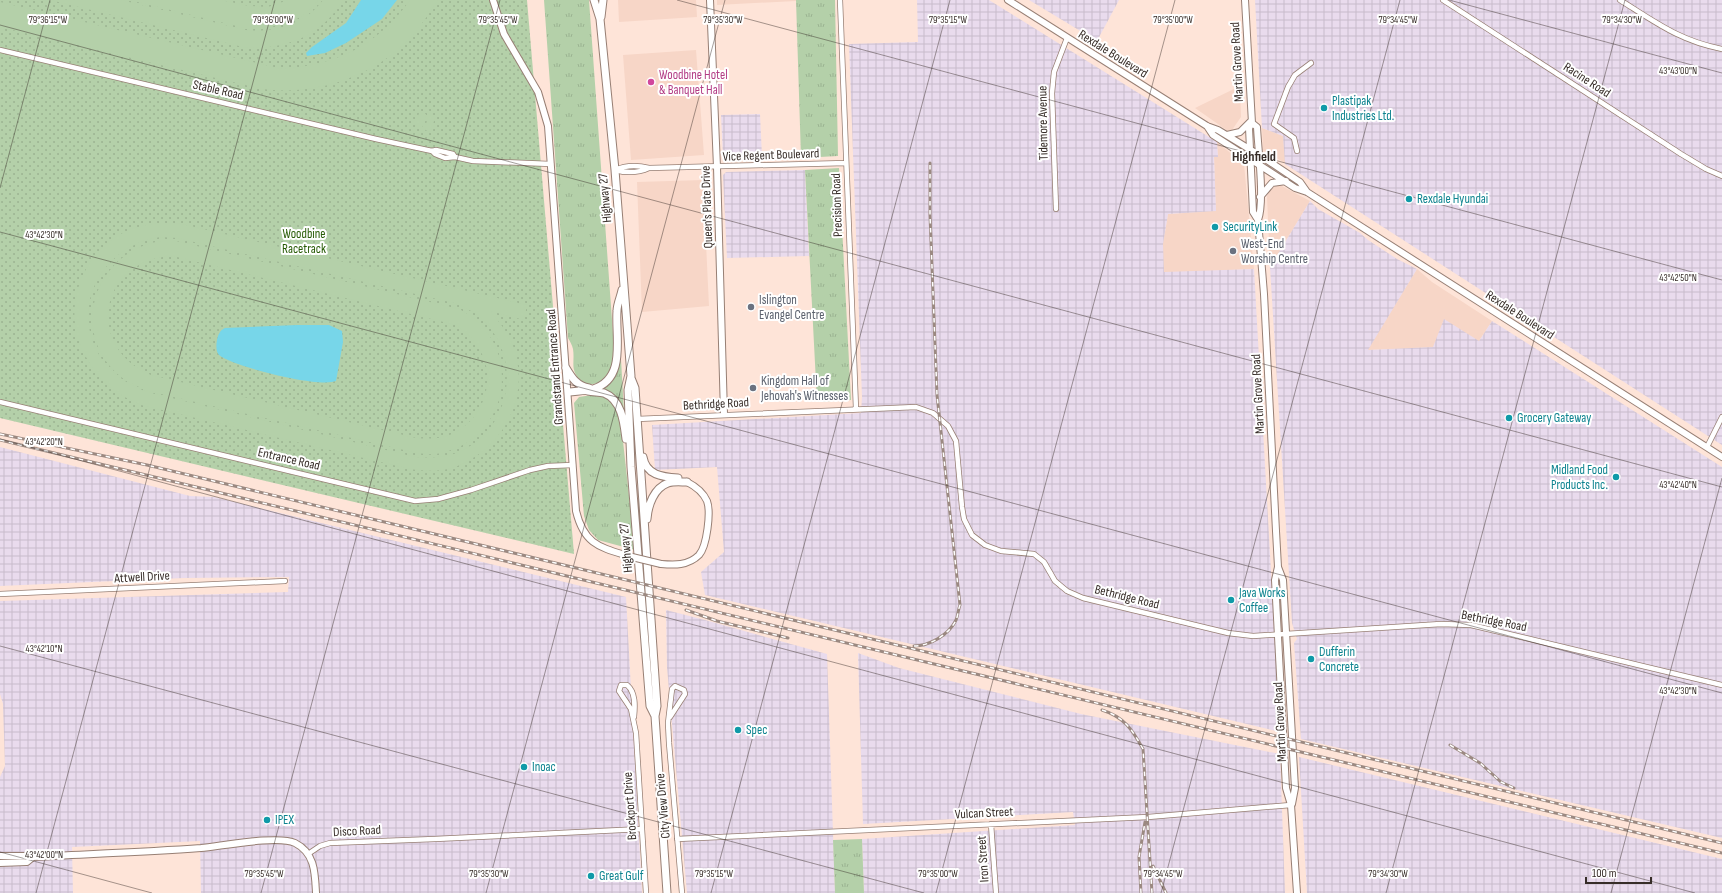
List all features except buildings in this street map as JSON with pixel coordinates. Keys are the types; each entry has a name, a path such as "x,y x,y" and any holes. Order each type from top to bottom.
{"main road":[{"name":"Highway 27","path":"594,0 600,19 615,170 631,376 635,388 657,706 654,716"},
{"name":"Highway 27","path":"600,19 603,0"},
{"name":"Queen's Plate Drive","path":"710,0 717,167 724,414"},
{"name":"Rexdale Boulevard","path":"1008,0 1207,126 1218,130 1258,154 1300,182 1308,192"},
{"name":"Martin Grove Road","path":"1245,0 1252,121 1249,128 1253,212 1258,220 1264,294 1278,567 1275,580 1286,788 1291,805 1297,893"},
{"name":"Grandstand Entrance Road","path":"495,1 504,34 532,80 543,106 548,126 576,511 578,521 587,536 595,545 628,556 661,564 684,564 699,555 705,546 708,509 706,500 695,486 687,482"},
{"name":"Martin Grove Road","path":"1252,121 1257,127 1261,213 1258,220"},
{"path":"1227,135 1240,132 1252,121"},
{"name":"Rexdale Boulevard","path":"1207,126 1213,134 1295,188 1308,192 1722,457"},
{"path":"1260,197 1272,183 1286,181"},
{"path":"568,392 593,388 609,379 616,364 617,310 624,284"},
{"path":"566,368 578,385 593,388"},
{"name":"Highway 27","path":"631,376 628,390 631,467 650,706 654,716 667,893"},
{"path":"584,390 602,393 616,402 620,410 631,467"},
{"path":"638,431 644,461 647,468 656,475 678,478 687,482"},
{"path":"646,547 647,512 651,499 661,487 669,482 687,482"},
{"name":"Martin Grove Road","path":"1278,567 1283,580 1295,788 1291,805"},
{"path":"0,856 33,857 188,849 276,840 295,843 308,854 315,869 316,893"},
{"path":"0,863 27,862 33,857"}],"street":[{"name":"Precision Road","path":"840,0 856,409"},
{"name":"Racine Road","path":"1443,0 1681,154 1706,169 1722,176"},
{"path":"1620,0 1680,37 1696,43 1722,49"},
{"name":"Tidemore Avenue","path":"1056,209 1052,93 1054,72 1067,38"},
{"name":"Stable Road","path":"0,50 432,151 436,150 453,154 455,157 473,162 551,164"},
{"path":"1297,151 1294,138 1274,124 1288,87 1295,75 1311,63"},
{"name":"Vice Regent Boulevard","path":"615,170 623,166 641,166 649,168 846,163"},
{"name":"Entrance Road","path":"0,402 415,501 438,499 471,490 530,470 548,466 573,465"},
{"name":"Bethridge Road","path":"637,419 724,414 916,407 933,413 948,426 956,441 964,519 972,535 985,545 1001,551 1034,554 1044,562 1055,580 1067,591 1082,598 1228,633 1253,636 1440,624 1471,625 1722,685"},
{"path":"1707,447 1722,417"},
{"name":"Attwell Drive","path":"0,594 285,582"},
{"name":"Brockport Drive","path":"634,717 631,709 620,694 619,687 621,685 627,685 631,690 635,707 634,717 646,893"},
{"name":"City View Drive","path":"670,717 685,694 684,690 675,686 672,689 670,717 668,723 682,893"},
{"name":"Vulcan Street","path":"677,839 1148,817 1291,805"},
{"name":"Iron Street","path":"991,824 996,893"},
{"name":"Disco Road","path":"308,854 320,846 330,843 642,829"}],"shaded area":[{"path":"618,0 696,0 697,17 619,22"},
{"path":"717,0 796,0 796,1 717,5"},
{"path":"917,0 989,0 1217,142 1218,157 1214,157 1216,211 1168,214 1163,244 1164,272 1254,269 1280,732 705,595 701,572 724,552 717,467 655,470 652,425 861,413 862,397 849,44 918,42"},
{"path":"1029,0 1119,0 1097,41"},
{"path":"1255,0 1722,0 1722,445 1285,164 1283,136 1262,128"},
{"path":"696,50 704,155 631,160 623,55"},
{"path":"1240,86 1241,117 1232,130 1228,131 1195,108"},
{"path":"760,114 762,157 723,157 721,115"},
{"path":"1262,128 1283,136 1285,163 1263,150"},
{"path":"1217,142 1244,164 1254,269 1164,273 1163,244 1168,214 1216,211 1214,156 1218,157"},
{"path":"805,170 809,256 727,258 723,175 726,172"},
{"path":"703,180 709,306 642,312 637,182"},
{"path":"1280,185 1310,201 1270,267 1267,196 1270,189"},
{"path":"1310,201 1318,209 1360,233 1397,259 1417,269 1368,350 1433,347 1444,319 1479,341 1492,321 1722,467 1722,838 1301,739 1294,643 1297,639 1292,623 1270,267"},
{"path":"1417,269 1432,282 1492,321 1479,341 1433,347 1367,350"},
{"path":"0,447 190,496 214,497 626,597 642,893 201,893 200,841 72,847 73,893 0,893 0,777 5,766 3,704 0,694 0,601 288,592 289,577 184,578 0,586"},
{"path":"666,610 827,654 835,893 687,893 667,667"},
{"path":"858,653 899,668 1081,714 1280,754 1285,893 864,893 862,839 1075,825 1073,812 863,824"},
{"path":"1299,757 1722,859 1722,893 1307,893"}],"green space":[{"name":"Woodbine Racetrack","path":"0,0 527,0 574,554 0,418"},
{"path":"50,0 121,0 246,30 257,31 278,28 298,21 316,8 323,0 343,0 334,13 313,32 287,43 258,48 243,47"},
{"path":"129,0 221,0 249,6 268,7 288,0 318,0 303,15 295,20 276,26 245,28"},
{"path":"410,0 438,0 413,35 398,50 363,72 344,80 323,86 303,89 262,89 0,27 0,2 282,69 321,63 355,50 370,41 384,29 398,16"},
{"path":"544,0 589,0 613,334 612,365 606,378 593,384 583,383 576,375 573,349 568,338"},
{"path":"796,0 835,0 838,156 801,158"},
{"path":"419,113 426,114 422,129 415,128"},
{"path":"428,115 435,117 431,132 425,130"},
{"path":"839,168 851,400 817,402 805,170"},
{"path":"159,223 186,225 527,305 524,320 490,311 509,336 518,365 519,384 515,403 508,420 498,435 485,449 470,460 452,468 426,471 410,469 141,405 124,397 101,380 84,353 77,335 74,317 76,299 81,281 89,264 100,250 115,238 132,229","holes":["161,237 177,238 454,303 472,311 481,318 494,333 503,351 507,370 506,389 501,407 493,424 480,439 457,453 439,457 415,457 147,392 125,381 113,372 102,360 90,333 88,314 91,295 98,278 110,263 124,251 141,242"]},
{"path":"161,241 176,241 459,309 480,324 494,343 501,365 501,387 495,409 483,429 465,444 441,453 426,454 148,391 121,377 105,359 95,339 93,317 96,296 105,277 119,260 138,248","holes":["173,256 456,325 473,340 481,352 486,364 488,377 483,402 469,423 459,431 443,437 416,438 151,375 129,362 115,345 109,326 109,306 116,287 129,272 148,261"]},
{"path":"621,359 624,413 599,390 615,377"},
{"path":"592,395 610,399 617,410 621,423 635,550 598,540 589,530 584,516 574,403 579,397"},
{"path":"862,839 864,893 835,893 833,840"}],"water":[{"path":"361,0 397,0 382,19 346,43 325,53 307,56 306,53 312,47 346,23"},
{"path":"329,325 342,331 343,342 336,381 313,382 277,375 241,365 228,360 219,355 217,352 216,344 218,336 225,328"}],"railway":[{"path":"914,646 932,642 944,635 956,620 960,605 937,395 930,215 930,163"},
{"path":"0,434 147,465 1722,843"},
{"path":"0,440 1722,853"},
{"path":"686,610 717,621 788,638"},
{"path":"1102,710 1122,720 1135,735 1143,749 1152,893"},
{"path":"1450,745 1480,763 1501,782 1514,788"},
{"path":"1141,893 1139,857 1145,822"},
{"path":"1153,866 1166,893"}],"place":[{"name":"Woodbine Hotel & Banquet Hall","path":"651,82"},
{"name":"Plastipak Industries Ltd.","path":"1324,108"},
{"name":"Rexdale Hyundai","path":"1409,199"},
{"name":"SecurityLink","path":"1215,227"},
{"name":"West-End Worship Centre","path":"1233,251"},
{"name":"Islington Evangel Centre","path":"751,307"},
{"name":"Kingdom Hall of Jehovah's Witnesses","path":"753,388"},
{"name":"Grocery Gateway","path":"1509,418"},
{"name":"Midland Food Products Inc.","path":"1616,477"},
{"name":"Java Works Coffee","path":"1231,600"},
{"name":"Dufferin Concrete","path":"1311,659"},
{"name":"Spec","path":"738,730"},
{"name":"Inoac","path":"524,767"},
{"name":"IPEX","path":"267,820"},
{"name":"Great Gulf","path":"591,876"}],"district":[{"name":"Highfield","path":"1254,156"}]}
